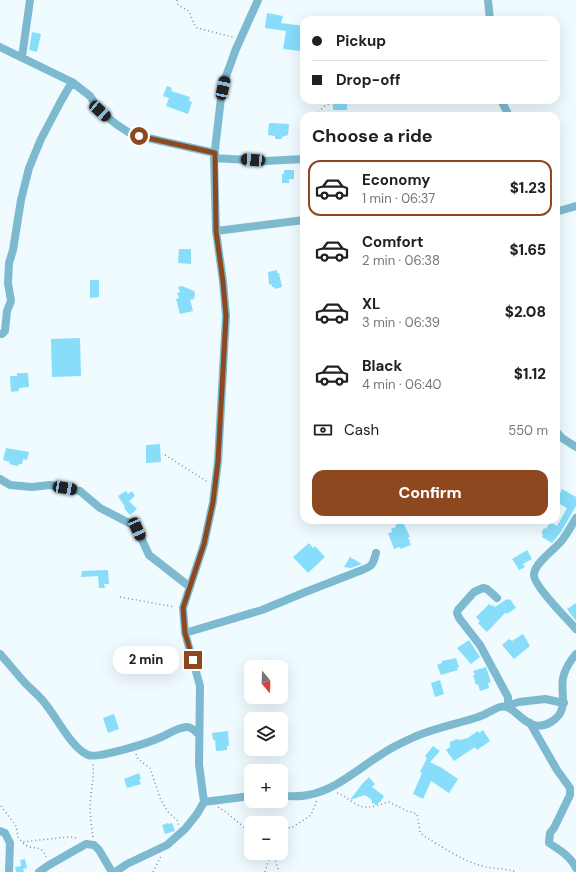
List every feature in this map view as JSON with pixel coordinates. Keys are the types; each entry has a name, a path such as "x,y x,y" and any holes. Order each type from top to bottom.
{"street":[{"path":"22,57 30,0"},
{"path":"39,872 86,844 94,845 99,850 114,872 127,864 164,847 181,833 206,801 199,764 200,686 185,633 183,608 204,544 218,461 226,316 216,231 214,155 221,98 225,79 258,0"},
{"path":"488,0 490,16"},
{"path":"0,47 72,82 90,96 100,111 128,132 214,155 266,161 300,159"},
{"path":"0,334 5,331 7,311 11,301 8,283 9,263 13,250 21,200 29,168 41,139 72,82"},
{"path":"560,211 576,206"},
{"path":"216,231 300,220"},
{"path":"560,436 576,447"},
{"path":"0,479 10,484 32,487 50,485 80,491 100,508 133,525 137,529 149,555 190,587"},
{"path":"576,518 563,540 536,566 534,580 576,629"},
{"path":"185,633 262,610 362,570 374,563 376,554"},
{"path":"496,598 487,589 483,588 474,592 457,613 480,645 505,690 508,697 507,706"},
{"path":"0,654 47,705 54,717 78,748 89,756 98,756 158,739 188,726 199,735"},
{"path":"507,706 530,724 539,725 551,722 559,715 564,703 563,679 566,668 576,654"},
{"path":"288,796 307,796 321,791 338,783 383,753 415,736 480,717 500,707 519,702 546,699 564,703"},
{"path":"530,724 557,770 570,788 570,795 550,834 550,843 562,851 574,863 576,868"},
{"path":"206,801 244,797"},
{"path":"0,831 5,833 10,843 9,872"}],"path":[{"path":"177,0 178,5 189,11 197,28 241,38"},
{"path":"319,112 323,107 329,104"},
{"path":"166,455 215,486"},
{"path":"120,597 183,608"},
{"path":"133,746 138,759 150,768 160,798 168,812 177,820 181,833"},
{"path":"89,756 93,764 94,782 91,794 90,817 94,845"},
{"path":"288,828 293,827 311,815 321,791 341,794 359,807 366,808 389,802 406,811 417,814 420,832 437,844 482,866 507,868 516,872"},
{"path":"206,801 227,813 244,827"},
{"path":"1,806 16,826 18,837 22,842 26,846 40,848 43,851 49,865"},
{"path":"22,842 68,837 86,839"},
{"path":"153,872 164,847"},
{"path":"265,872 269,860"},
{"path":"275,860 279,872"}],"building":[{"path":"267,13 283,16 281,23 300,25 300,51 283,49 286,31 265,28"},
{"path":"32,32 41,34 37,52 29,50"},
{"path":"167,86 172,88 171,91 190,97 189,101 192,102 188,114 166,106 169,98 163,96"},
{"path":"333,104 347,104 347,110 333,110"},
{"path":"269,123 289,124 288,135 282,137 282,139 275,139 275,136 268,135"},
{"path":"284,170 294,170 294,179 289,179 289,183 282,183 282,174 284,174"},
{"path":"179,249 191,249 191,264 178,263"},
{"path":"277,270 282,287 275,289 271,284 269,285 268,272"},
{"path":"90,280 99,280 99,297 90,298"},
{"path":"182,286 194,291 195,294 194,299 190,300 193,311 180,314 176,299 179,298 177,293 180,292 178,287"},
{"path":"80,338 81,376 52,377 51,339"},
{"path":"17,373 28,373 29,387 19,388 19,391 11,392 10,376 17,376"},
{"path":"160,444 161,462 146,463 146,445"},
{"path":"6,448 29,452 27,460 23,459 22,464 19,464 18,466 9,464 10,462 3,460"},
{"path":"562,489 576,497 576,506 561,532 552,543 542,537 543,534 541,533 549,524 557,526 560,524 560,521 567,508 560,504 560,493"},
{"path":"126,491 128,494 132,491 135,496 129,501 137,509 130,515 124,508 125,507 118,496"},
{"path":"404,524 410,537 408,537 411,545 400,549 400,547 394,549 388,533 392,532 391,529 396,527 395,525"},
{"path":"309,543 313,548 315,546 325,557 308,573 293,557"},
{"path":"527,550 532,559 523,564 525,567 519,570 512,559"},
{"path":"350,557 362,564 351,568 344,567"},
{"path":"108,570 109,584 104,584 105,588 99,588 98,576 81,577 82,571"},
{"path":"507,599 510,599 516,608 507,614 506,612 487,632 478,623 480,621 476,617 489,604 495,607"},
{"path":"576,603 576,621 567,609"},
{"path":"523,634 530,646 514,659 502,645 509,639 512,641"},
{"path":"469,640 480,657 471,664 457,648"},
{"path":"456,658 459,667 457,668 458,670 441,675 437,665 442,663 442,661"},
{"path":"486,667 491,682 488,683 489,688 480,691 478,684 476,685 473,671"},
{"path":"440,680 444,694 435,697 431,683"},
{"path":"114,714 119,729 108,733 103,718"},
{"path":"483,730 490,741 477,750 475,747 454,761 446,750 450,747 450,742 457,739 466,739 478,731 479,733"},
{"path":"228,731 229,746 227,746 227,750 216,751 215,740 213,740 212,733"},
{"path":"433,746 440,751 430,762 458,779 449,793 431,781 423,799 413,794 422,773 420,772 427,758 425,756"},
{"path":"139,773 141,784 127,788 124,779"},
{"path":"369,777 375,784 372,787 384,796 381,801 376,805 365,795 350,800 362,784"},
{"path":"172,823 175,831 165,834 162,825"},
{"path":"25,859 27,868 23,869 24,872 16,872 15,867 21,866 20,860"}],"route":[{"path":"139,136 215,153 216,231 226,316 218,461 213,502 204,544 183,608 185,633 193,660"}]}
